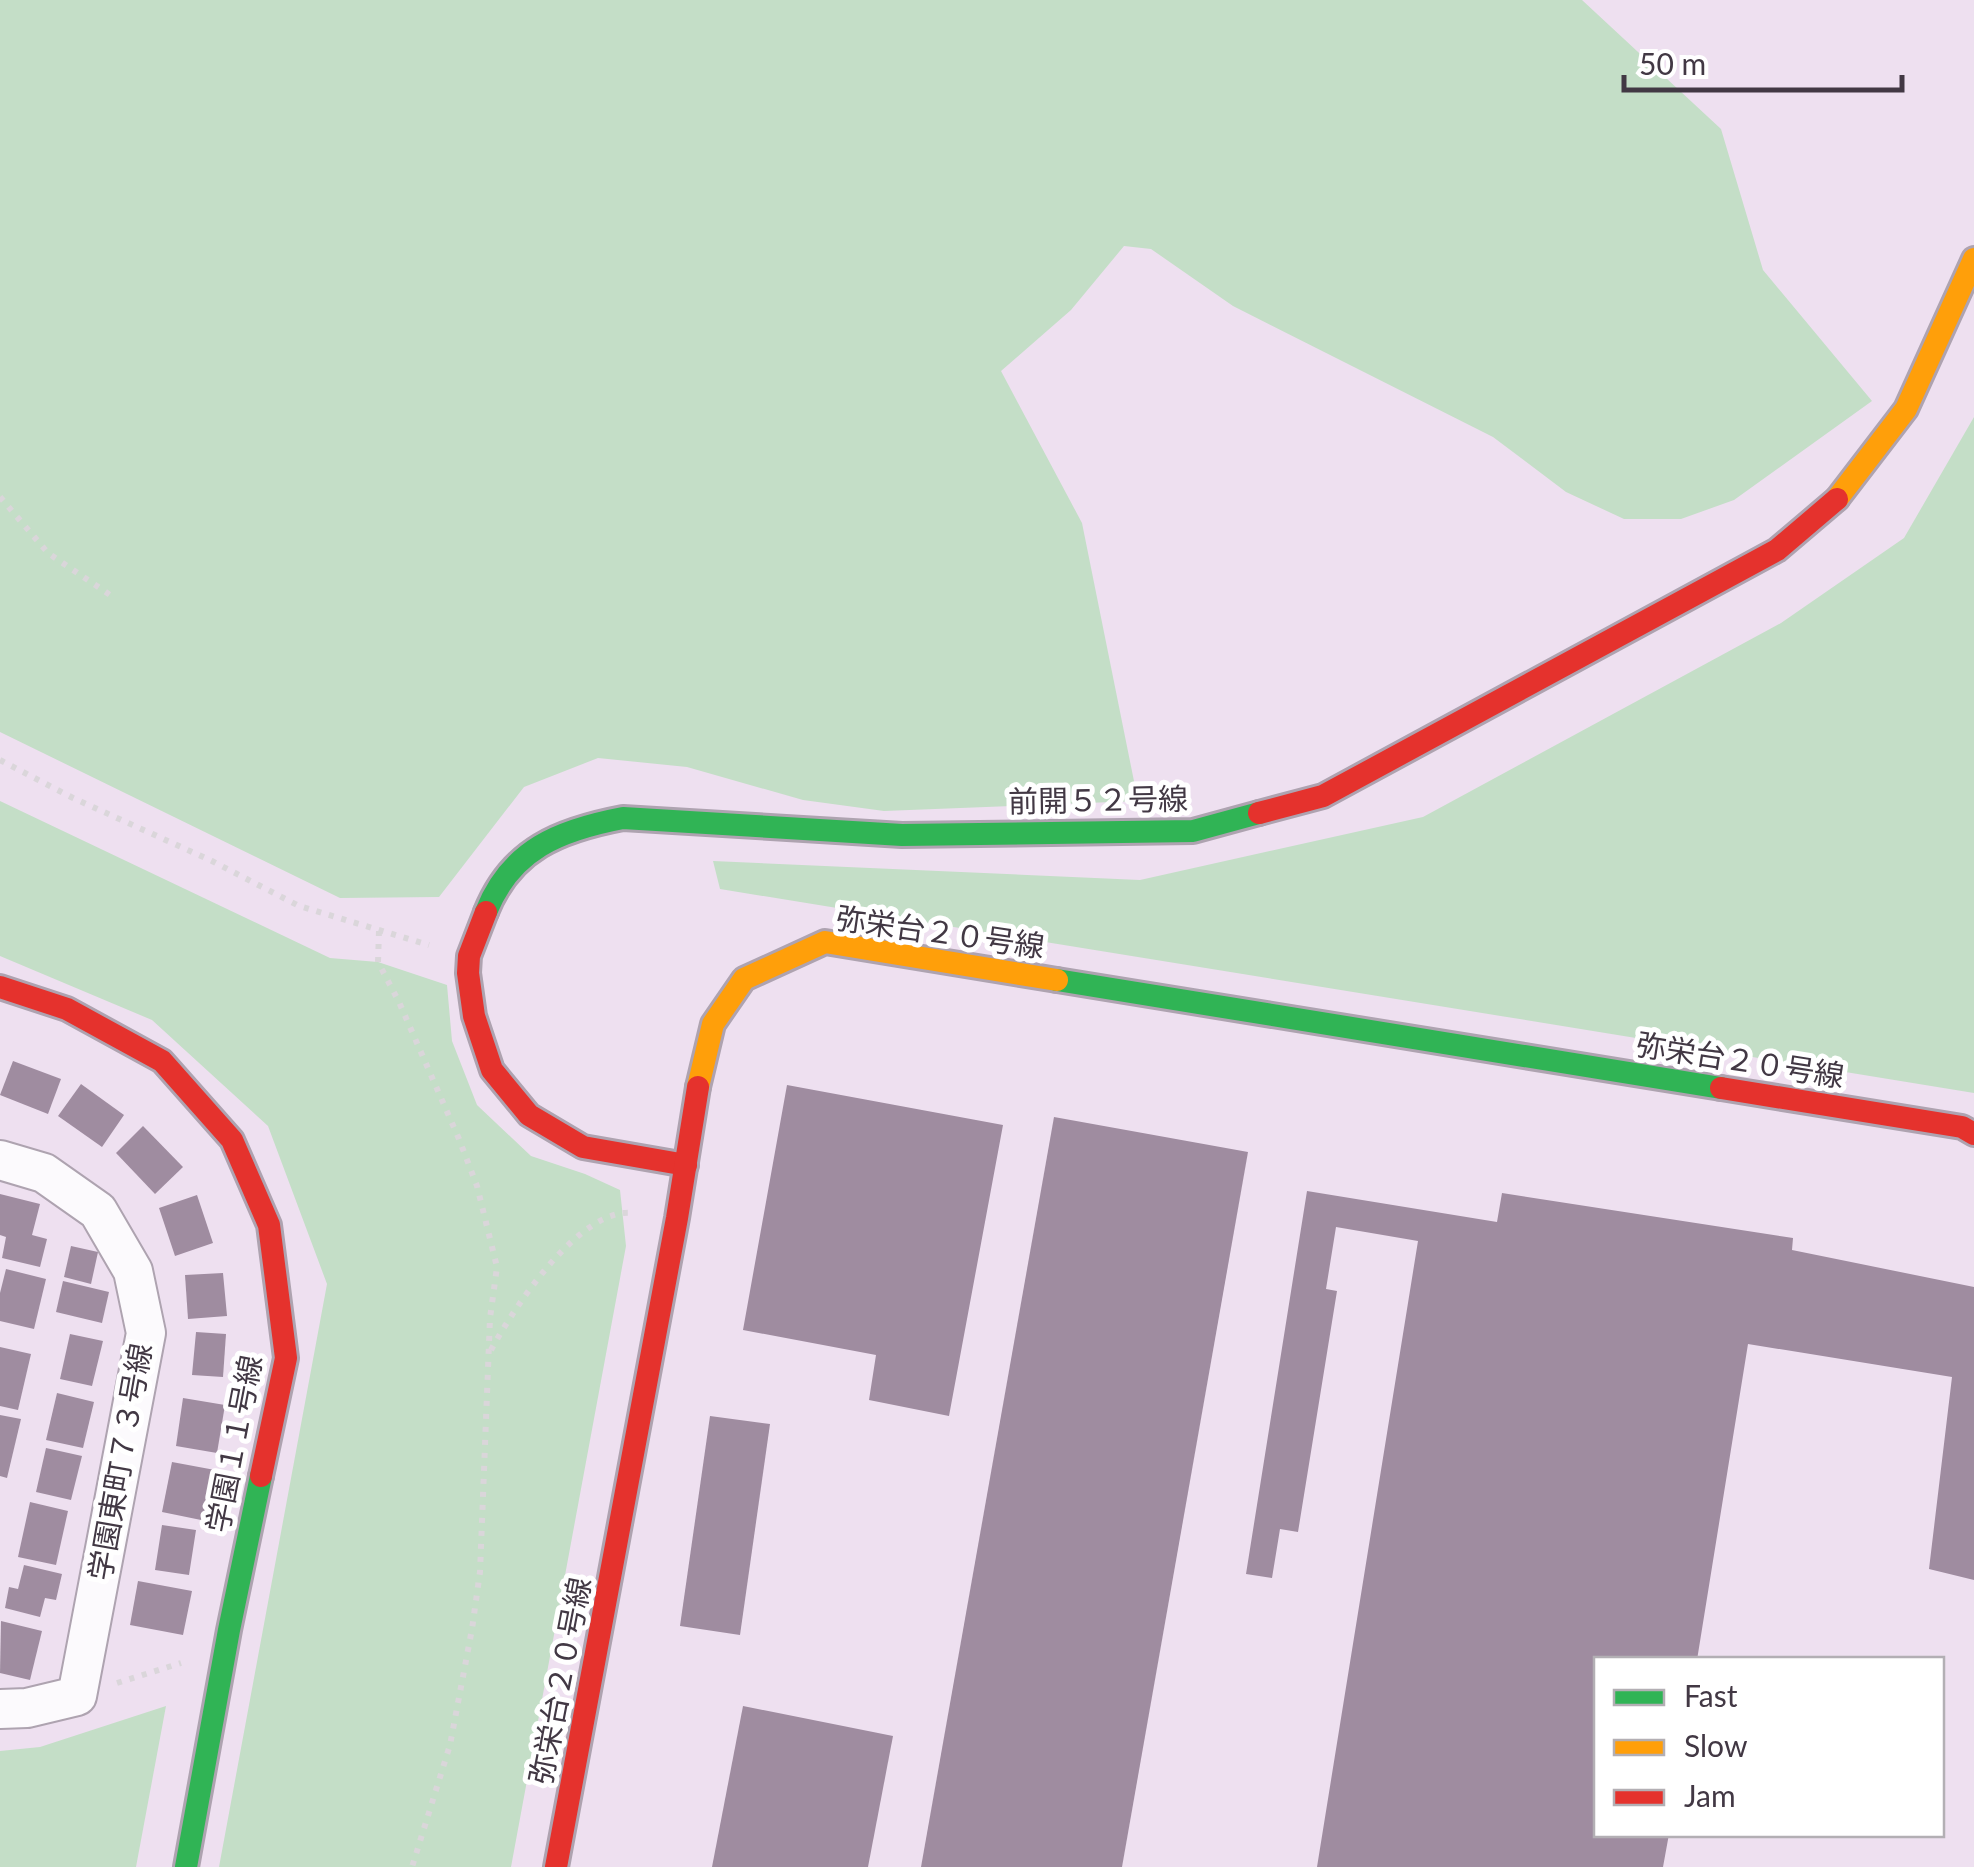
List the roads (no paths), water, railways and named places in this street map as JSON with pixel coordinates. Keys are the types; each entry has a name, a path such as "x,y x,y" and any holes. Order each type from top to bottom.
{"street":[{"name":"前開５２号線","path":"686,1165 583,1147 529,1115 492,1070 474,1016 469,956 497,885 534,847 587,825 623,818 902,835 1193,831 1323,796 1777,550 1842,495 1906,410 1974,259"},
{"name":"弥栄台２０号線","path":"556,1867 678,1218 696,1090 714,1024 744,979 825,942 1962,1128 1974,1134"},
{"name":"学園１１号線","path":"0,987 67,1009 162,1060 232,1140 269,1225 286,1358 186,1867"},
{"name":"学園東町７３号線","path":"0,1160 44,1173 98,1211 134,1270 146,1333 77,1696 26,1708 0,1708"}]}
